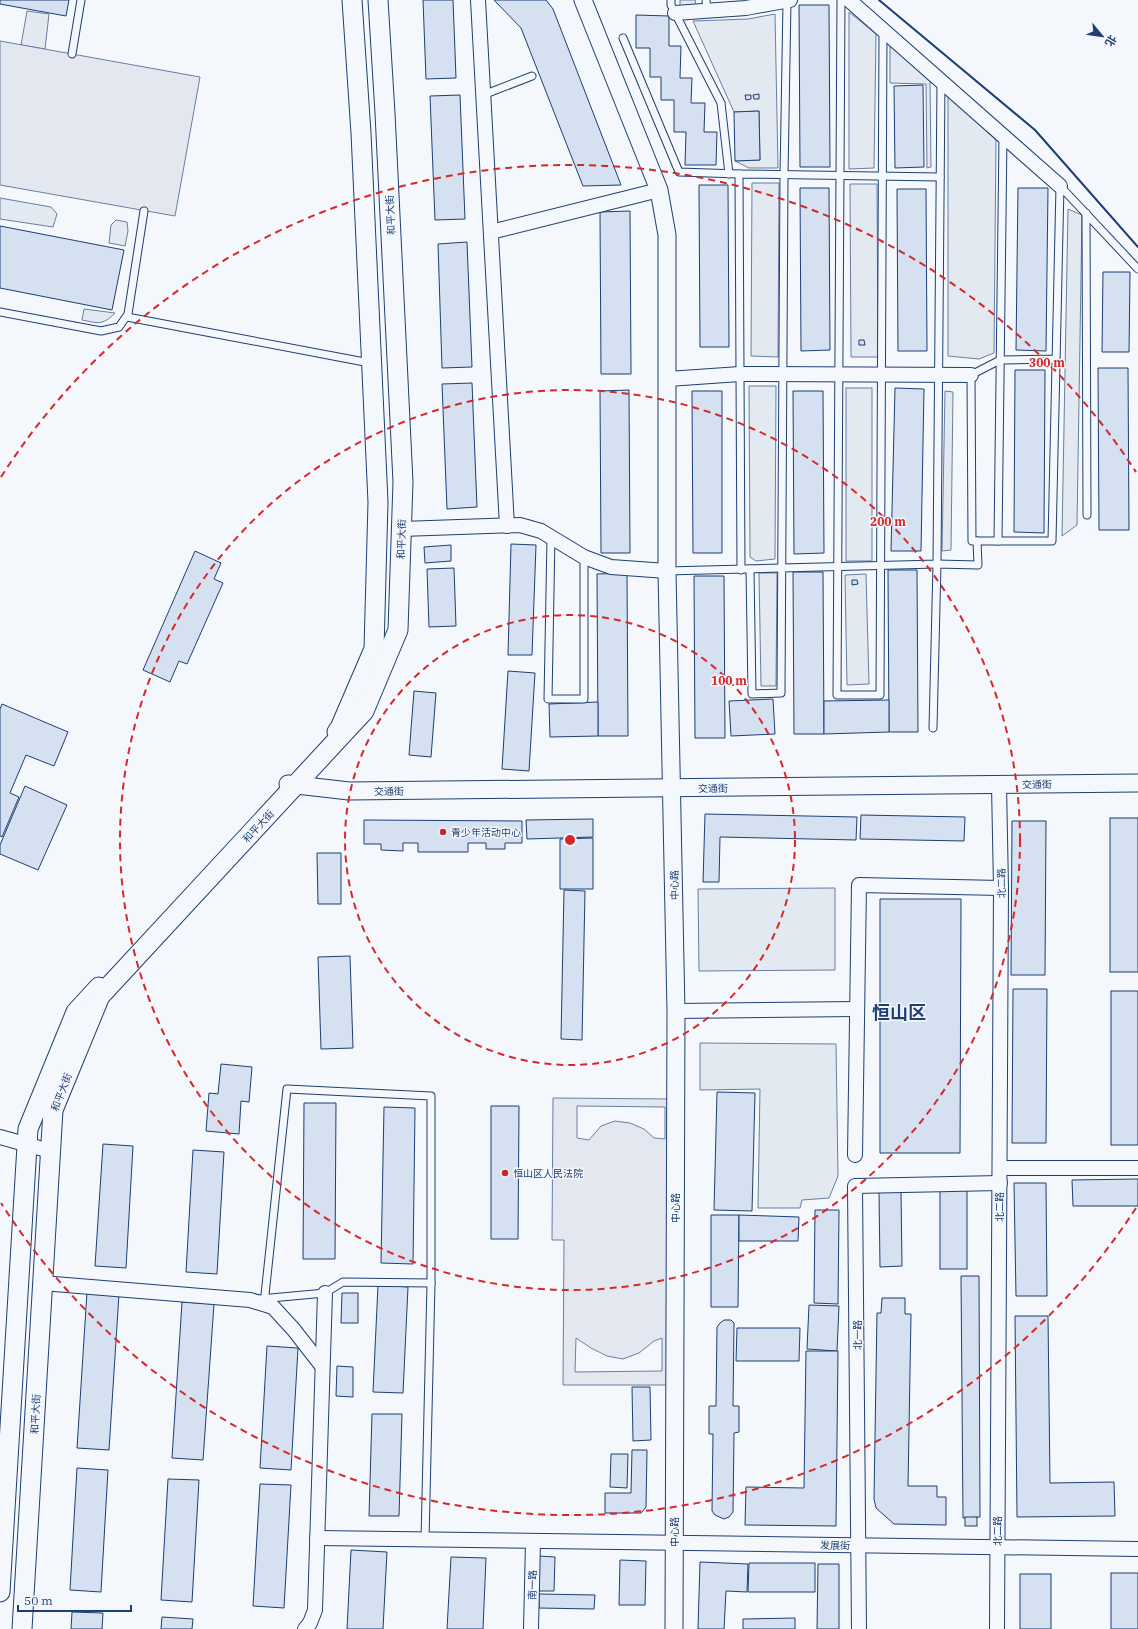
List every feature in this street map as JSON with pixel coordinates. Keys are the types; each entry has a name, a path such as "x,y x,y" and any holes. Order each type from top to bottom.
{"main road":[{"name":"和平大街","path":"22,1629 53,1110 100,996 292,785 340,728 374,649 378,502 361,133 352,0"},
{"name":"和平大街","path":"0,1592 28,1129 76,1012 364,711 398,630 403,482 378,0"}],"street":[{"path":"478,0 507,526"},
{"name":"中心路","path":"583,0 659,190 667,235 667,571 676,1011 674,1629"},
{"path":"673,6 789,0"},
{"path":"849,0 1060,186"},
{"path":"491,232 659,190"},
{"path":"668,379 740,374 971,376"},
{"path":"401,529 520,525 541,531 584,557 611,567 667,571"},
{"name":"交通街","path":"292,785 349,791 1138,783"},
{"name":"北二路","path":"997,1629 1001,888 999,785"},
{"path":"855,1155 859,885 1001,888"},
{"path":"676,1011 857,1009"},
{"path":"0,1137 50,1151"},
{"path":"1000,1168 1138,1168"},
{"name":"北一路","path":"859,1629 855,1186 1000,1183"},
{"path":"42,1283 264,1301 273,1307 322,1366"},
{"path":"305,1629 310,1623 315,1610 325,1293"},
{"name":"发展街","path":"317,1538 1138,1549"},
{"name":"南一路","path":"531,1629 533,1542"}],"lane":[{"path":"72,54 82,0"},
{"path":"750,569 752,694 782,693 784,175 789,0"},
{"path":"841,0 836,695 880,694 883,30"},
{"path":"673,6 721,103 729,174"},
{"path":"623,38 679,172 940,177"},
{"path":"483,96 532,76"},
{"path":"933,728 937,564 941,81"},
{"path":"998,541 1003,135"},
{"path":"739,174 741,570"},
{"path":"1060,186 1138,269"},
{"path":"1056,359 1000,360 971,376 972,542 1052,541 1060,186"},
{"path":"0,312 101,331 119,327 128,314 144,210"},
{"path":"1086,213 1087,516"},
{"path":"127,316 371,364"},
{"path":"551,537 548,700 584,699 584,557"},
{"path":"667,571 937,564 978,565 977,542"},
{"path":"425,1540 430,1283 432,1096 287,1089 264,1301 325,1293 343,1282 430,1283"}],"shaded area":[{"path":"680,0 695,0 696,5 680,6"},
{"path":"27,11 49,14 45,49 21,45"},
{"path":"849,12 876,34 874,168 849,169"},
{"path":"775,14 778,168 749,168 735,161 760,160 759,111 734,112 693,21 748,19"},
{"path":"0,41 200,77 175,216 0,185"},
{"path":"890,46 930,80 931,167 927,168 926,84 890,83"},
{"path":"948,95 996,140 994,353 979,359 948,356"},
{"path":"752,183 779,183 778,357 751,356"},
{"path":"850,184 877,184 878,357 851,357"},
{"path":"0,198 51,207 57,214 53,227 0,219"},
{"path":"1068,209 1082,215 1077,525 1062,536"},
{"path":"116,220 127,222 128,231 125,246 109,243 111,225"},
{"path":"84,309 115,313 107,320 96,323 82,320"},
{"path":"749,386 776,386 775,559 756,561 750,557"},
{"path":"846,388 872,388 872,561 846,561"},
{"path":"945,391 953,392 951,550 942,551"},
{"path":"759,573 777,573 776,686 761,686"},
{"path":"866,574 869,684 847,685 845,575"},
{"path":"835,888 835,970 699,971 698,889"},
{"path":"700,1043 836,1044 838,1176 829,1198 802,1200 800,1208 758,1208 760,1089 700,1090"},
{"path":"553,1098 671,1099 669,1385 563,1385 564,1240 552,1240","holes":["577,1106 665,1107 665,1139 654,1138 644,1129 630,1123 615,1121 601,1126 589,1140 577,1138","576,1338 607,1356 623,1359 639,1353 654,1341 662,1338 662,1371 575,1372"]}],"building":[{"path":"0,0 69,0 66,16 0,4"},
{"path":"423,0 453,0 456,78 426,79"},
{"path":"494,0 546,0 553,9 621,185 583,186 521,28"},
{"path":"799,5 829,5 830,167 800,167"},
{"path":"636,15 669,16 669,46 681,46 680,78 692,78 691,103 705,103 704,132 717,132 716,165 685,165 686,132 674,132 674,100 661,100 661,77 650,77 650,48 636,48"},
{"path":"923,85 924,167 895,168 894,86"},
{"path":"759,94 759,99 754,99 753,95"},
{"path":"460,95 465,219 435,220 430,96"},
{"path":"745,95 751,95 751,99 746,100"},
{"path":"759,111 760,160 735,161 734,112"},
{"path":"699,185 728,185 729,347 700,347"},
{"path":"800,188 829,188 830,350 801,351"},
{"path":"1018,188 1048,188 1046,351 1016,350"},
{"path":"897,189 926,189 927,351 898,351"},
{"path":"630,211 631,374 601,374 600,212"},
{"path":"0,226 124,250 112,310 0,288"},
{"path":"467,242 472,367 442,368 438,244"},
{"path":"1103,272 1130,272 1129,352 1102,352"},
{"path":"859,340 864,340 865,345 859,345"},
{"path":"1098,368 1128,368 1129,530 1099,530"},
{"path":"1015,370 1045,370 1044,533 1014,532"},
{"path":"472,383 477,507 447,509 442,384"},
{"path":"895,388 924,389 921,551 891,551"},
{"path":"629,390 630,553 601,553 600,391"},
{"path":"692,391 722,391 722,553 693,553"},
{"path":"793,391 823,391 824,553 794,554"},
{"path":"511,544 536,545 532,655 508,655"},
{"path":"451,545 451,561 425,563 424,547"},
{"path":"195,551 221,563 214,579 223,583 187,664 179,661 170,682 143,670"},
{"path":"454,568 456,626 429,627 427,569"},
{"path":"888,570 917,570 918,732 889,732"},
{"path":"793,572 823,572 824,734 794,734"},
{"path":"627,573 628,736 598,736 597,574"},
{"path":"694,576 724,576 725,738 695,738"},
{"path":"852,580 857,580 858,584 852,585"},
{"path":"508,671 535,673 529,771 502,769"},
{"path":"414,691 436,693 431,757 409,755"},
{"path":"773,699 775,734 731,736 729,701"},
{"path":"889,700 889,732 824,734 824,701"},
{"path":"598,702 598,736 550,737 549,704"},
{"path":"2,704 68,732 54,766 26,755 10,793 19,797 2,837 0,836 0,709"},
{"path":"25,786 67,805 38,870 0,854 0,845"},
{"path":"705,814 857,817 856,840 720,837 719,882 703,882"},
{"path":"861,815 965,817 964,841 860,839"},
{"path":"1110,818 1138,818 1138,972 1110,972"},
{"path":"593,819 593,837 527,839 526,820"},
{"name":"青少年活动中心","path":"364,820 522,821 522,843 505,843 505,849 486,849 486,843 468,843 468,852 418,852 418,843 403,843 403,851 381,850 381,844 364,844"},
{"path":"1012,821 1046,821 1045,975 1011,975"},
{"path":"593,838 593,889 560,889 560,839"},
{"path":"317,853 341,853 341,904 318,904"},
{"path":"564,890 585,891 582,1040 561,1039"},
{"path":"880,899 961,899 960,1153 880,1153"},
{"path":"350,956 353,1048 321,1049 318,957"},
{"path":"1013,989 1047,989 1046,1143 1012,1143"},
{"path":"1111,991 1138,991 1138,1145 1111,1145"},
{"path":"221,1064 252,1067 249,1102 241,1101 239,1134 206,1131 209,1093 218,1094"},
{"path":"717,1092 755,1093 752,1211 714,1210"},
{"path":"304,1103 336,1103 335,1259 303,1259"},
{"name":"恒山区人民法院","path":"491,1106 519,1106 518,1239 491,1239"},
{"path":"384,1107 415,1108 413,1264 381,1263"},
{"path":"103,1144 133,1146 126,1268 95,1266"},
{"path":"193,1150 224,1152 217,1274 186,1272"},
{"path":"1138,1179 1138,1206 1073,1206 1072,1180"},
{"path":"1014,1183 1046,1183 1047,1296 1016,1296"},
{"path":"940,1190 967,1190 967,1269 940,1269"},
{"path":"879,1192 901,1192 902,1266 880,1267"},
{"path":"815,1210 839,1210 838,1304 814,1303"},
{"path":"711,1215 739,1215 738,1307 711,1307"},
{"path":"739,1215 799,1217 798,1241 739,1241"},
{"path":"961,1276 979,1276 980,1517 963,1518"},
{"path":"378,1285 408,1287 403,1393 373,1392"},
{"path":"87,1292 119,1294 109,1450 77,1448"},
{"path":"342,1293 358,1293 358,1323 341,1323"},
{"path":"882,1298 905,1298 905,1314 911,1314 908,1486 937,1486 937,1497 946,1497 946,1525 894,1524 876,1508 874,1499 877,1313 881,1313"},
{"path":"182,1302 214,1304 203,1460 172,1458"},
{"path":"809,1305 839,1306 837,1351 807,1349"},
{"path":"1015,1316 1048,1316 1050,1483 1114,1482 1115,1516 1017,1517"},
{"path":"724,1320 731,1320 734,1323 733,1406 739,1406 739,1432 734,1433 733,1512 729,1517 724,1519 715,1515 712,1511 713,1434 709,1434 709,1406 716,1406 717,1327"},
{"path":"737,1328 800,1328 799,1361 736,1361"},
{"path":"267,1346 298,1348 291,1470 260,1468"},
{"path":"806,1351 838,1351 836,1526 745,1525 746,1487 804,1488"},
{"path":"337,1366 353,1367 353,1397 336,1396"},
{"path":"632,1387 650,1387 651,1440 633,1441"},
{"path":"372,1414 402,1414 399,1516 369,1516"},
{"path":"632,1450 647,1450 646,1507 641,1513 605,1513 605,1493 631,1493"},
{"path":"611,1454 628,1454 627,1488 610,1487"},
{"path":"77,1468 108,1470 101,1592 70,1590"},
{"path":"168,1479 199,1480 192,1602 161,1600"},
{"path":"260,1484 291,1485 284,1608 253,1606"},
{"path":"965,1517 977,1517 977,1526 965,1526"},
{"path":"351,1550 387,1552 383,1629 347,1629"},
{"path":"539,1556 555,1557 554,1591 538,1591"},
{"path":"451,1557 486,1558 483,1629 447,1629"},
{"path":"620,1560 646,1561 645,1605 619,1605"},
{"path":"700,1562 748,1564 747,1592 726,1591 724,1629 698,1629"},
{"path":"749,1563 815,1563 815,1592 748,1592"},
{"path":"818,1564 839,1564 839,1629 817,1629"},
{"path":"1111,1573 1138,1573 1138,1629 1111,1629"},
{"path":"1020,1574 1051,1574 1051,1629 1020,1629"},
{"path":"539,1594 595,1595 594,1609 539,1608"},
{"path":"72,1612 103,1613 102,1629 71,1629"},
{"path":"162,1617 193,1619 192,1629 161,1629"},
{"path":"795,1618 795,1629 743,1629 743,1619"}],"wall":[{"path":"879,0 1035,130 1138,247"}],"place":[{"name":"青少年活动中心","path":"443,832"},
{"name":"恒山区人民法院","path":"505,1173"}],"district":[{"name":"恒山区","path":"899,1013"}]}
